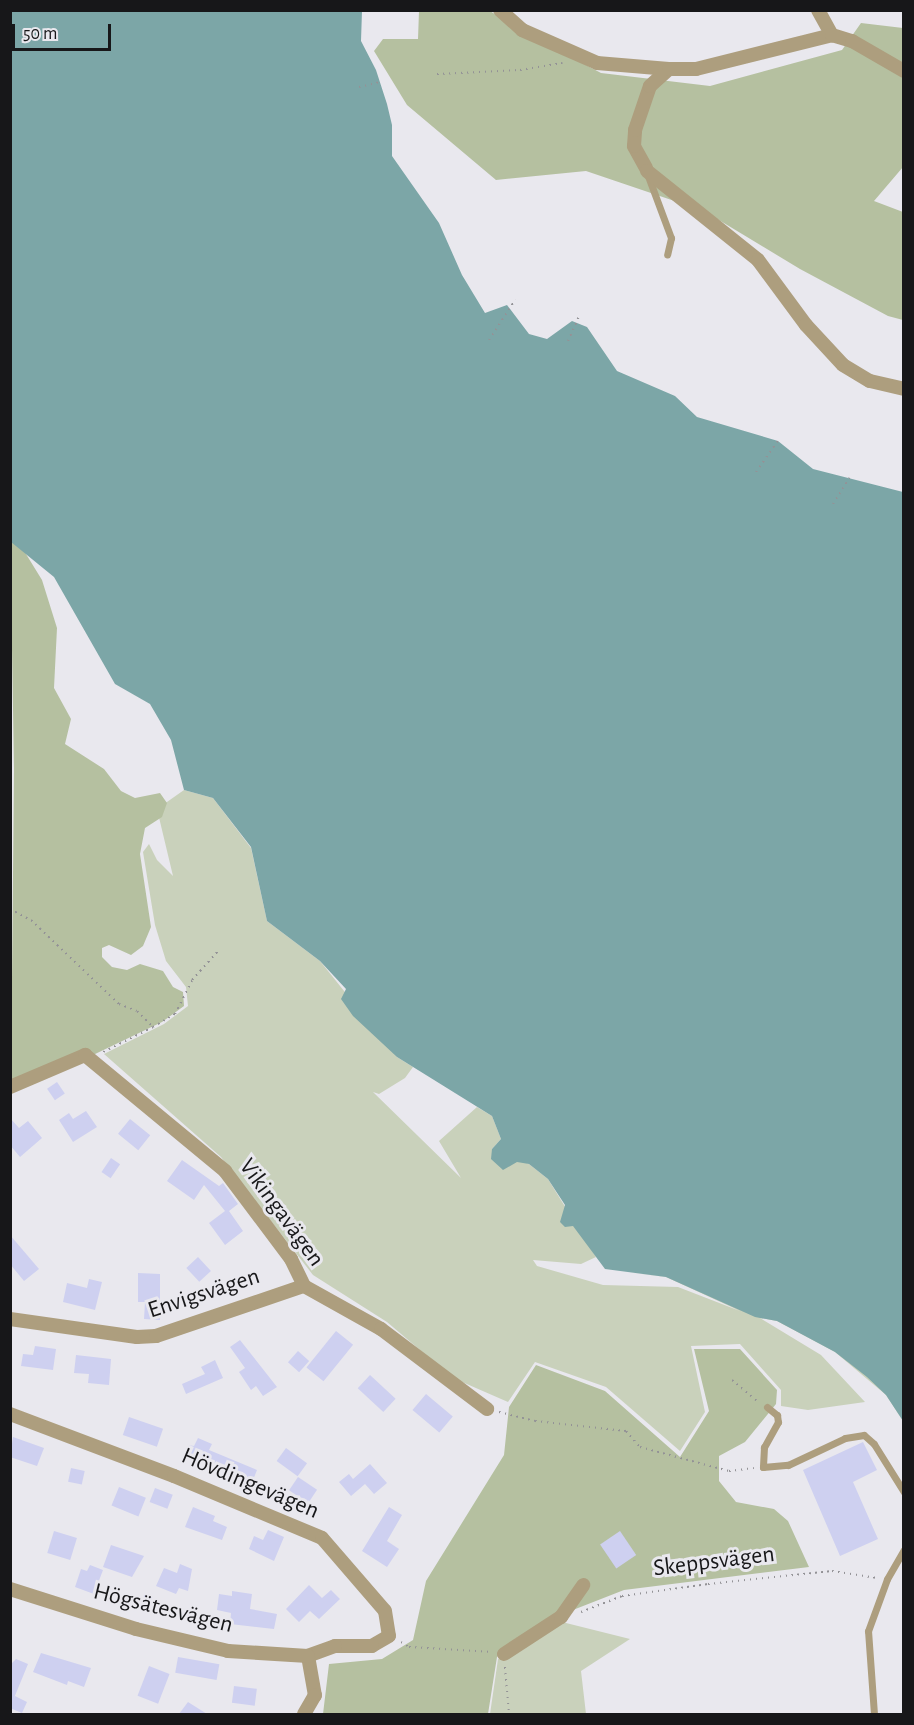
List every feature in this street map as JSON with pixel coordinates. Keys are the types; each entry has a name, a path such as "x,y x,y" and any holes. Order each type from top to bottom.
{"street":[{"path":"500,10 522,30 597,63 696,69 832,35 852,41 903,71"},
{"path":"818,10 832,35"},
{"path":"669,69 650,86 634,130 634,146 646,170 758,260 806,325 843,365 870,381 903,389"},
{"path":"10,1087 79,1056 90,1059"},
{"name":"Vikingavägen","path":"90,1059 225,1171 291,1259 304,1286 381,1329 488,1409"},
{"name":"Envigsvägen","path":"10,1319 137,1337 156,1336 304,1286"},
{"name":"Hövdingevägen","path":"10,1414 174,1476 322,1538 385,1611 389,1636"},
{"path":"504,1654 561,1617 583,1585"},
{"name":"Högsätesvägen","path":"10,1589 136,1629 228,1651 308,1656"},
{"path":"304,1714 315,1695 308,1656 335,1646 372,1646 389,1636"}],"lane":[{"path":"646,170 671,238 667,255"},
{"path":"767,1407 777,1415 778,1422 764,1447 763,1467 788,1465 825,1446 864,1435 873,1444 903,1492"},
{"path":"874,1714 868,1631 887,1579 903,1550"}],"path":[{"path":"437,74 520,70 568,62"},
{"path":"359,87 380,82"},
{"path":"489,340 515,300"},
{"path":"568,341 579,316"},
{"path":"756,472 778,441"},
{"path":"833,504 849,478"},
{"path":"10,909 31,920 119,1004 137,1011 153,1027"},
{"path":"90,1059 175,1014 192,980 219,950"},
{"path":"732,1380 751,1399 767,1407"},
{"path":"488,1409 535,1421 626,1431 640,1448 729,1471 763,1467"},
{"name":"Skeppsvägen","path":"571,1616 622,1596 708,1584 832,1571 887,1579"},
{"path":"389,1636 409,1647 485,1650 504,1654 509,1714"}],"green space":[{"path":"419,11 490,11 516,28 601,73 710,86 842,50 861,23 903,28 903,167 874,201 903,212 903,320 888,316 800,269 704,211 586,171 496,180 407,105 374,51 383,39 418,39"},
{"path":"10,528 42,580 57,628 54,688 71,719 65,744 104,769 121,791 135,798 160,793 167,803 162,817 145,828 140,854 151,927 143,946 131,955 109,945 102,948 102,957 112,967 127,970 140,964 163,971 173,987 183,992 184,1006 162,1022 93,1055 11,1084 14,769"},
{"path":"184,790 213,798 251,848 267,921 320,961 397,1057 413,1067 405,1078 379,1094 373,1092 461,1178 439,1141 477,1107 492,1116 501,1139 492,1149 529,1164 548,1179 596,1257 581,1264 533,1260 537,1266 603,1285 678,1287 740,1311 666,1277 626,1272 830,1296 903,1421 886,1395 835,1352 777,1321 760,1318 821,1355 865,1402 808,1410 781,1406 781,1390 740,1344 691,1346 705,1412 680,1451 606,1387 535,1362 508,1402 453,1378 387,1322 313,1275 221,1157 104,1054 164,1024 188,1006 186,987 166,961 155,925 143,852 149,844 157,860 173,876 157,809"},
{"path":"694,1349 740,1349 777,1390 776,1404 745,1442 719,1456 719,1481 736,1502 774,1509 788,1521 809,1567 624,1590 555,1617 515,1639 497,1657 488,1714 323,1714 329,1664 382,1659 413,1640 426,1581 504,1455 509,1407 536,1365 605,1391 680,1457 709,1411"},
{"path":"562,1622 630,1639 581,1671 586,1714 490,1714 498,1659"}],"water":[{"path":"10,11 362,11 361,41 376,70 387,104 392,125 392,156 439,223 462,275 485,313 507,305 529,334 547,339 572,321 587,327 617,371 675,396 697,417 778,441 813,469 903,492 903,1421 886,1395 867,1377 835,1352 777,1321 755,1317 666,1277 605,1269 573,1226 565,1227 560,1222 565,1205 548,1179 529,1164 517,1162 503,1170 491,1159 492,1149 501,1139 492,1116 397,1057 353,1016 341,999 346,989 320,961 267,921 251,847 213,798 184,790 171,740 150,704 115,684 54,577 11,542"}],"building":[{"path":"57,1082 65,1094 55,1100 47,1089"},
{"path":"86,1111 97,1127 73,1142 59,1120 69,1113 73,1119"},
{"path":"10,1118 19,1128 28,1121 42,1138 20,1157 10,1145"},
{"path":"130,1119 150,1135 138,1150 118,1134"},
{"path":"111,1158 120,1164 111,1178 101,1172"},
{"path":"182,1160 219,1186 223,1183 238,1204 229,1211 243,1231 225,1245 209,1223 225,1211 204,1185 194,1200 167,1181"},
{"path":"10,1235 39,1269 24,1281 10,1264"},
{"path":"198,1257 211,1271 199,1282 186,1268"},
{"path":"138,1273 160,1274 160,1320 144,1319 145,1302 138,1302"},
{"path":"89,1279 102,1282 95,1310 63,1302 67,1283 87,1288"},
{"path":"336,1331 353,1345 324,1381 306,1368"},
{"path":"240,1340 277,1387 263,1396 256,1386 251,1390 239,1372 245,1368 230,1347"},
{"path":"35,1346 56,1349 53,1370 21,1366 23,1354 33,1355"},
{"path":"298,1351 309,1361 299,1372 288,1362"},
{"path":"76,1355 111,1359 109,1385 88,1383 89,1374 74,1373"},
{"path":"215,1360 223,1378 186,1394 182,1384 205,1374 201,1367"},
{"path":"370,1375 396,1399 383,1412 358,1388"},
{"path":"426,1394 453,1416 439,1433 413,1410"},
{"path":"129,1417 163,1429 157,1447 123,1435"},
{"path":"13,1437 44,1448 37,1466 10,1457"},
{"path":"198,1438 212,1444 209,1450 257,1470 251,1485 183,1456 188,1445 194,1446"},
{"path":"863,1442 877,1470 853,1482 878,1539 840,1556 803,1470"},
{"path":"286,1448 307,1463 298,1476 277,1461"},
{"path":"370,1464 387,1483 374,1494 365,1484 351,1496 339,1482 349,1474 353,1479"},
{"path":"71,1468 85,1471 82,1485 68,1482"},
{"path":"298,1477 317,1490 308,1503 289,1490"},
{"path":"119,1487 146,1498 138,1516 112,1506"},
{"path":"155,1488 173,1495 167,1509 150,1502"},
{"path":"193,1507 215,1516 213,1521 227,1527 222,1540 185,1527"},
{"path":"389,1507 402,1515 387,1541 399,1549 387,1567 362,1551"},
{"path":"268,1530 284,1537 274,1561 249,1549 254,1536 263,1540"},
{"path":"54,1531 77,1538 70,1560 47,1553"},
{"path":"620,1531 636,1555 616,1568 600,1544"},
{"path":"111,1545 144,1556 132,1577 103,1567"},
{"path":"180,1564 192,1569 188,1591 179,1588 176,1594 156,1586 164,1568 177,1573"},
{"path":"90,1565 103,1570 94,1594 75,1587 81,1569 87,1571"},
{"path":"309,1585 322,1598 331,1590 340,1599 319,1619 310,1611 299,1622 286,1609"},
{"path":"232,1591 252,1594 250,1609 277,1614 274,1629 230,1624 231,1613 217,1610 219,1594 232,1596"},
{"path":"144,1595 159,1600 156,1611 140,1606"},
{"path":"41,1653 91,1668 84,1687 68,1681 67,1685 33,1672"},
{"path":"178,1657 219,1664 217,1680 175,1673"},
{"path":"16,1659 28,1664 12,1703 15,1696 27,1702 22,1713 10,1708 10,1665"},
{"path":"149,1666 170,1674 158,1704 138,1696"},
{"path":"234,1686 257,1689 255,1706 232,1703"},
{"path":"188,1702 207,1714 179,1714"}]}
